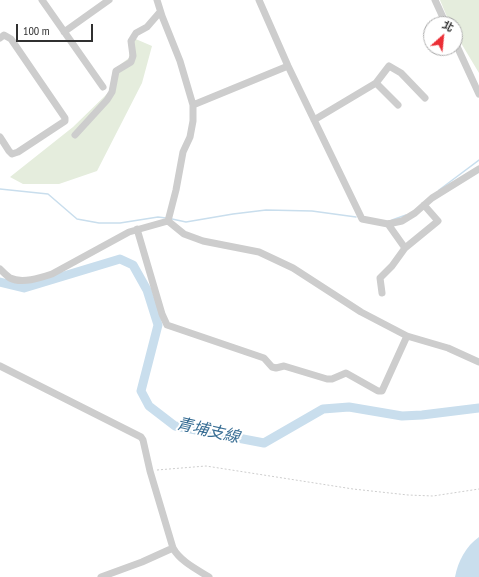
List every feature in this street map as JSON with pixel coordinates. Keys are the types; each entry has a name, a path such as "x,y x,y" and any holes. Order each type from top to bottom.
{"street":[{"path":"42,0 104,87"},
{"path":"64,32 109,0"},
{"path":"157,0 160,12 180,61 193,105 193,121 190,137 183,152 176,190 168,218"},
{"path":"259,0 288,66 362,219 388,224 402,221 415,213 432,198 479,169"},
{"path":"435,0 442,16"},
{"path":"75,135 107,100 112,92 116,71 131,62 133,56 131,42 136,33 147,27 160,12"},
{"path":"0,38 4,35 11,39 66,121 18,152 12,154 0,137"},
{"path":"461,56 479,94"},
{"path":"193,105 288,66"},
{"path":"314,120 376,83 389,66 401,73 426,98"},
{"path":"376,83 398,105"},
{"path":"382,293 380,278 392,266 405,248 438,221 424,205"},
{"path":"0,269 11,278 21,280 38,278 52,274 129,232 168,218"},
{"path":"168,218 184,234 203,241 259,252 292,268 361,312 407,336 448,348 479,362"},
{"path":"388,224 405,248"},
{"path":"137,229 162,314 167,325 264,358 272,367 276,368 284,366 327,380 346,373 378,391 382,391 407,336"},
{"path":"0,366 141,437 173,548 176,554 183,560 209,577"},
{"path":"101,577 142,562 173,548"}],"path":[{"path":"150,471 206,466 353,489 408,495 433,496 479,489"}],"green space":[{"path":"440,0 479,0 479,73 463,46 463,16 447,16"},
{"path":"131,37 152,46 142,83 97,171 59,184 23,184 10,177 73,127 109,92 113,70 129,58"}],"water":[{"path":"479,537 479,577 455,577 458,565 466,549"}],"waterway":[{"path":"439,190 479,160"},
{"path":"0,189 48,194 77,219 99,223 120,223 158,217 166,218"},
{"path":"172,219 186,222 266,210 312,211 356,217"},
{"path":"392,220 406,215"},
{"name":"青埔支線","path":"0,282 24,288 120,259 133,265 147,290 158,325 141,391 149,406 175,426 264,443 323,409 349,407 402,416 479,408"}]}
